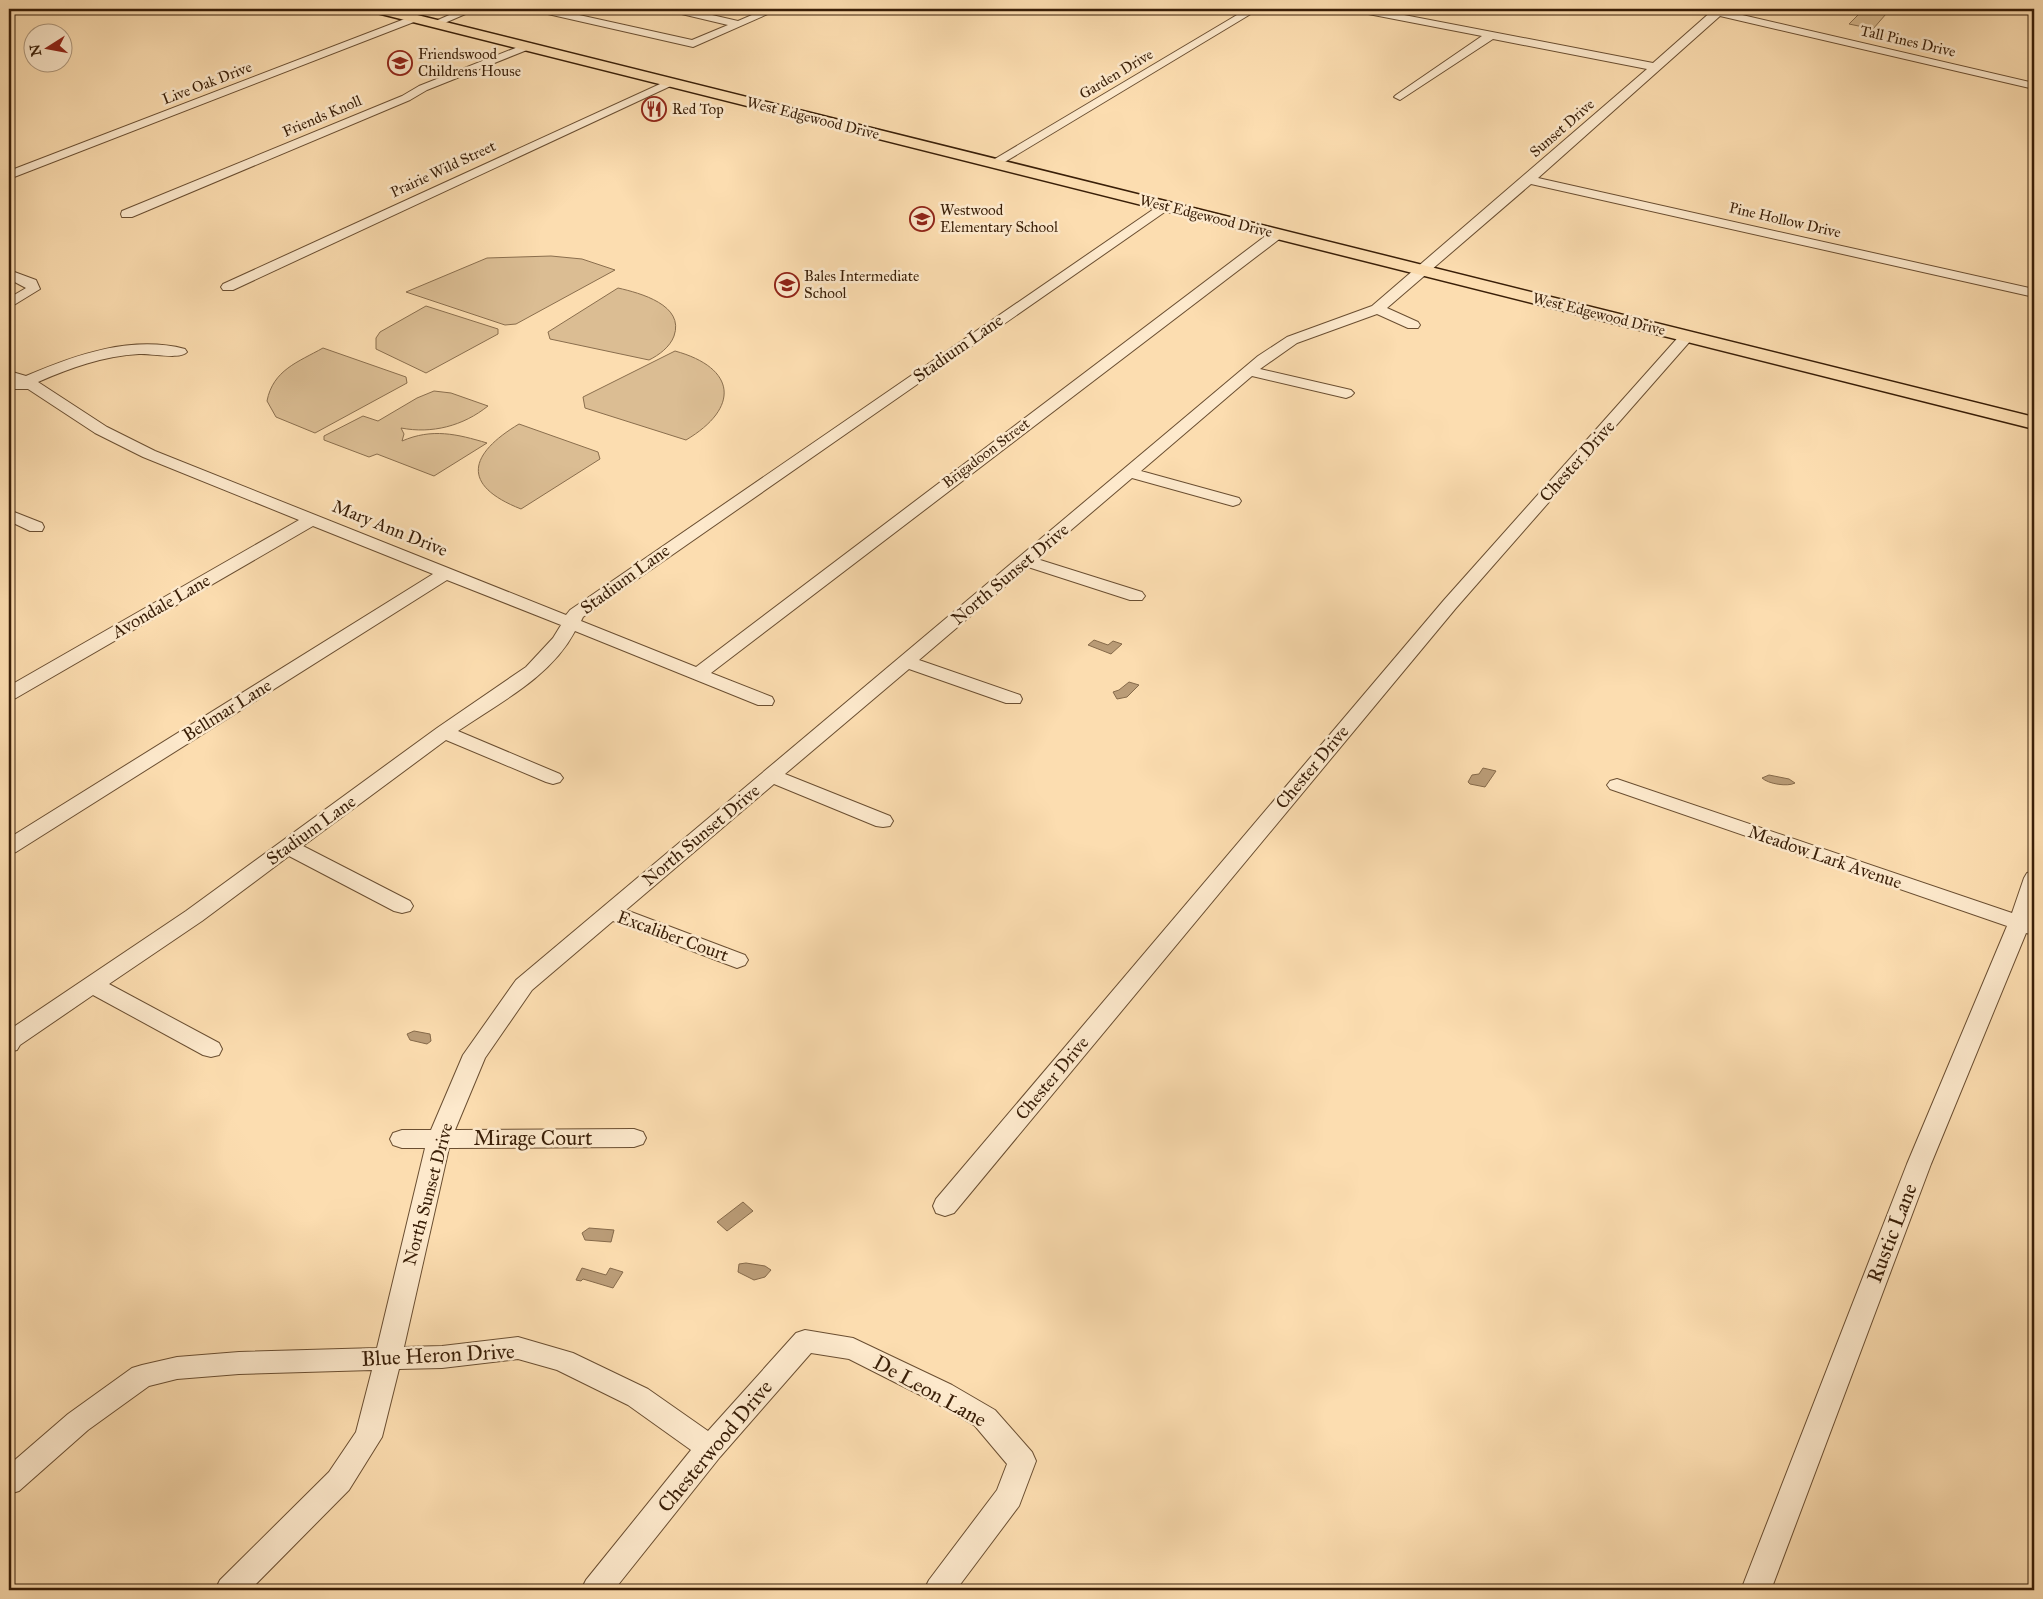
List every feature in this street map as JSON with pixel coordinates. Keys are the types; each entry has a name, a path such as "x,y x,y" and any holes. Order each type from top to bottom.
{"main road":[{"name":"West Edgewood Drive","path":"378,9 2034,423"}],"street":[{"path":"436,23 472,9"},
{"path":"538,9 692,44 774,9"},
{"path":"673,9 739,24"},
{"name":"Garden Drive","path":"994,163 1254,9"},
{"path":"1358,9 1656,67"},
{"name":"Sunset Drive","path":"1424,270 1719,10"},
{"name":"Tall Pines Drive","path":"1719,10 2034,86"},
{"name":"Live Oak Drive","path":"9,175 415,18"},
{"path":"1400,97 1491,35"},
{"name":"Friends Knoll","path":"127,214 406,98 423,88 528,46"},
{"name":"Prairie Wild Street","path":"228,287 671,82"},
{"name":"Pine Hollow Drive","path":"1528,179 2034,292"},
{"name":"Stadium Lane","path":"9,1044 12,1039 194,916 444,732 533,671 561,640 576,614 671,546 1164,206"},
{"name":"Brigadoon Street","path":"697,674 1277,234"},
{"name":"North Sunset Drive","path":"230,1590 339,1481 368,1437 439,1138 475,1055 524,984 1249,371 1292,340 1377,309 1424,270"},
{"path":"9,274 31,283 33,289 9,304"},
{"path":"1377,309 1413,325"},
{"name":"Chester Drive","path":"946,1206 1450,604 1687,336"},
{"path":"9,390 52,369 116,351 142,349 180,352"},
{"path":"1249,371 1346,393"},
{"name":"Mary Ann Drive","path":"9,375 27,381 54,396 102,430 149,454 765,701"},
{"path":"1130,473 1233,501"},
{"path":"9,515 36,527"},
{"name":"Avondale Lane","path":"9,694 312,519"},
{"path":"1025,561 1136,596"},
{"name":"Bellmar Lane","path":"9,847 446,572"},
{"path":"906,662 1013,699"},
{"path":"444,732 553,778"},
{"path":"770,776 884,821"},
{"name":"Meadow Lark Avenue","path":"1616,785 2027,925"},
{"path":"288,847 402,906"},
{"name":"Rustic Lane","path":"1756,1590 1894,1228 2027,925 2034,878"},
{"name":"Excaliber Court","path":"610,912 737,960"},
{"path":"92,985 211,1049"},
{"name":"Mirage Court","path":"402,1138 634,1138"},
{"name":"Chesterwood Drive","path":"596,1590 710,1448 806,1341 853,1349"},
{"name":"Blue Heron Drive","path":"9,1482 78,1422 142,1376 177,1368 239,1363 442,1357 518,1348 555,1358 638,1397 710,1448"},
{"name":"De Leon Lane","path":"853,1349 985,1418 1022,1461 1009,1497 939,1590"}],"shaded area":[{"path":"1863,10 1886,14 1873,29 1849,24"},
{"path":"551,256 582,259 615,270 516,324 505,325 406,292 487,258"},
{"path":"618,288 638,293 658,302 673,316 676,325 674,336 670,344 660,353 649,360 550,339 548,332"},
{"path":"426,306 498,329 498,334 426,373 376,349 376,338 380,332"},
{"path":"323,348 406,377 407,383 315,433 276,417 267,401 270,390 275,382 288,368"},
{"path":"675,351 695,358 710,368 720,378 724,390 723,402 716,415 704,428 686,440 585,408 583,397"},
{"path":"434,391 451,393 488,406 468,419 447,427 424,430 401,428 404,434 402,441 424,435 444,434 487,443 434,476 377,454 369,457 324,440 324,436 363,416 378,421 417,398"},
{"path":"519,424 598,452 600,459 521,509 501,500 488,490 480,479 478,469 482,458 490,447 502,435"},
{"path":"1094,640 1108,645 1113,641 1122,644 1111,654 1088,645"},
{"path":"1129,682 1139,685 1127,697 1117,699 1113,692"},
{"path":"1483,768 1496,771 1485,787 1470,784 1468,782 1472,775 1479,774"},
{"path":"1769,775 1789,779 1795,783 1788,785 1778,784 1762,778"},
{"path":"414,1031 430,1034 431,1041 427,1044 410,1040 407,1034"},
{"path":"743,1202 753,1211 727,1231 717,1222"},
{"path":"589,1228 614,1230 611,1242 585,1240 582,1233"},
{"path":"746,1263 765,1266 771,1270 765,1277 754,1280 738,1272 739,1264"},
{"path":"582,1268 606,1275 610,1268 623,1272 613,1288 583,1279 581,1281 576,1280"}],"place":[{"name":"Friendswood Childrens House","path":"400,63"},
{"name":"Red Top","path":"654,109"},
{"name":"Westwood Elementary School","path":"922,219"},
{"name":"Bales Intermediate School","path":"787,285"}]}
